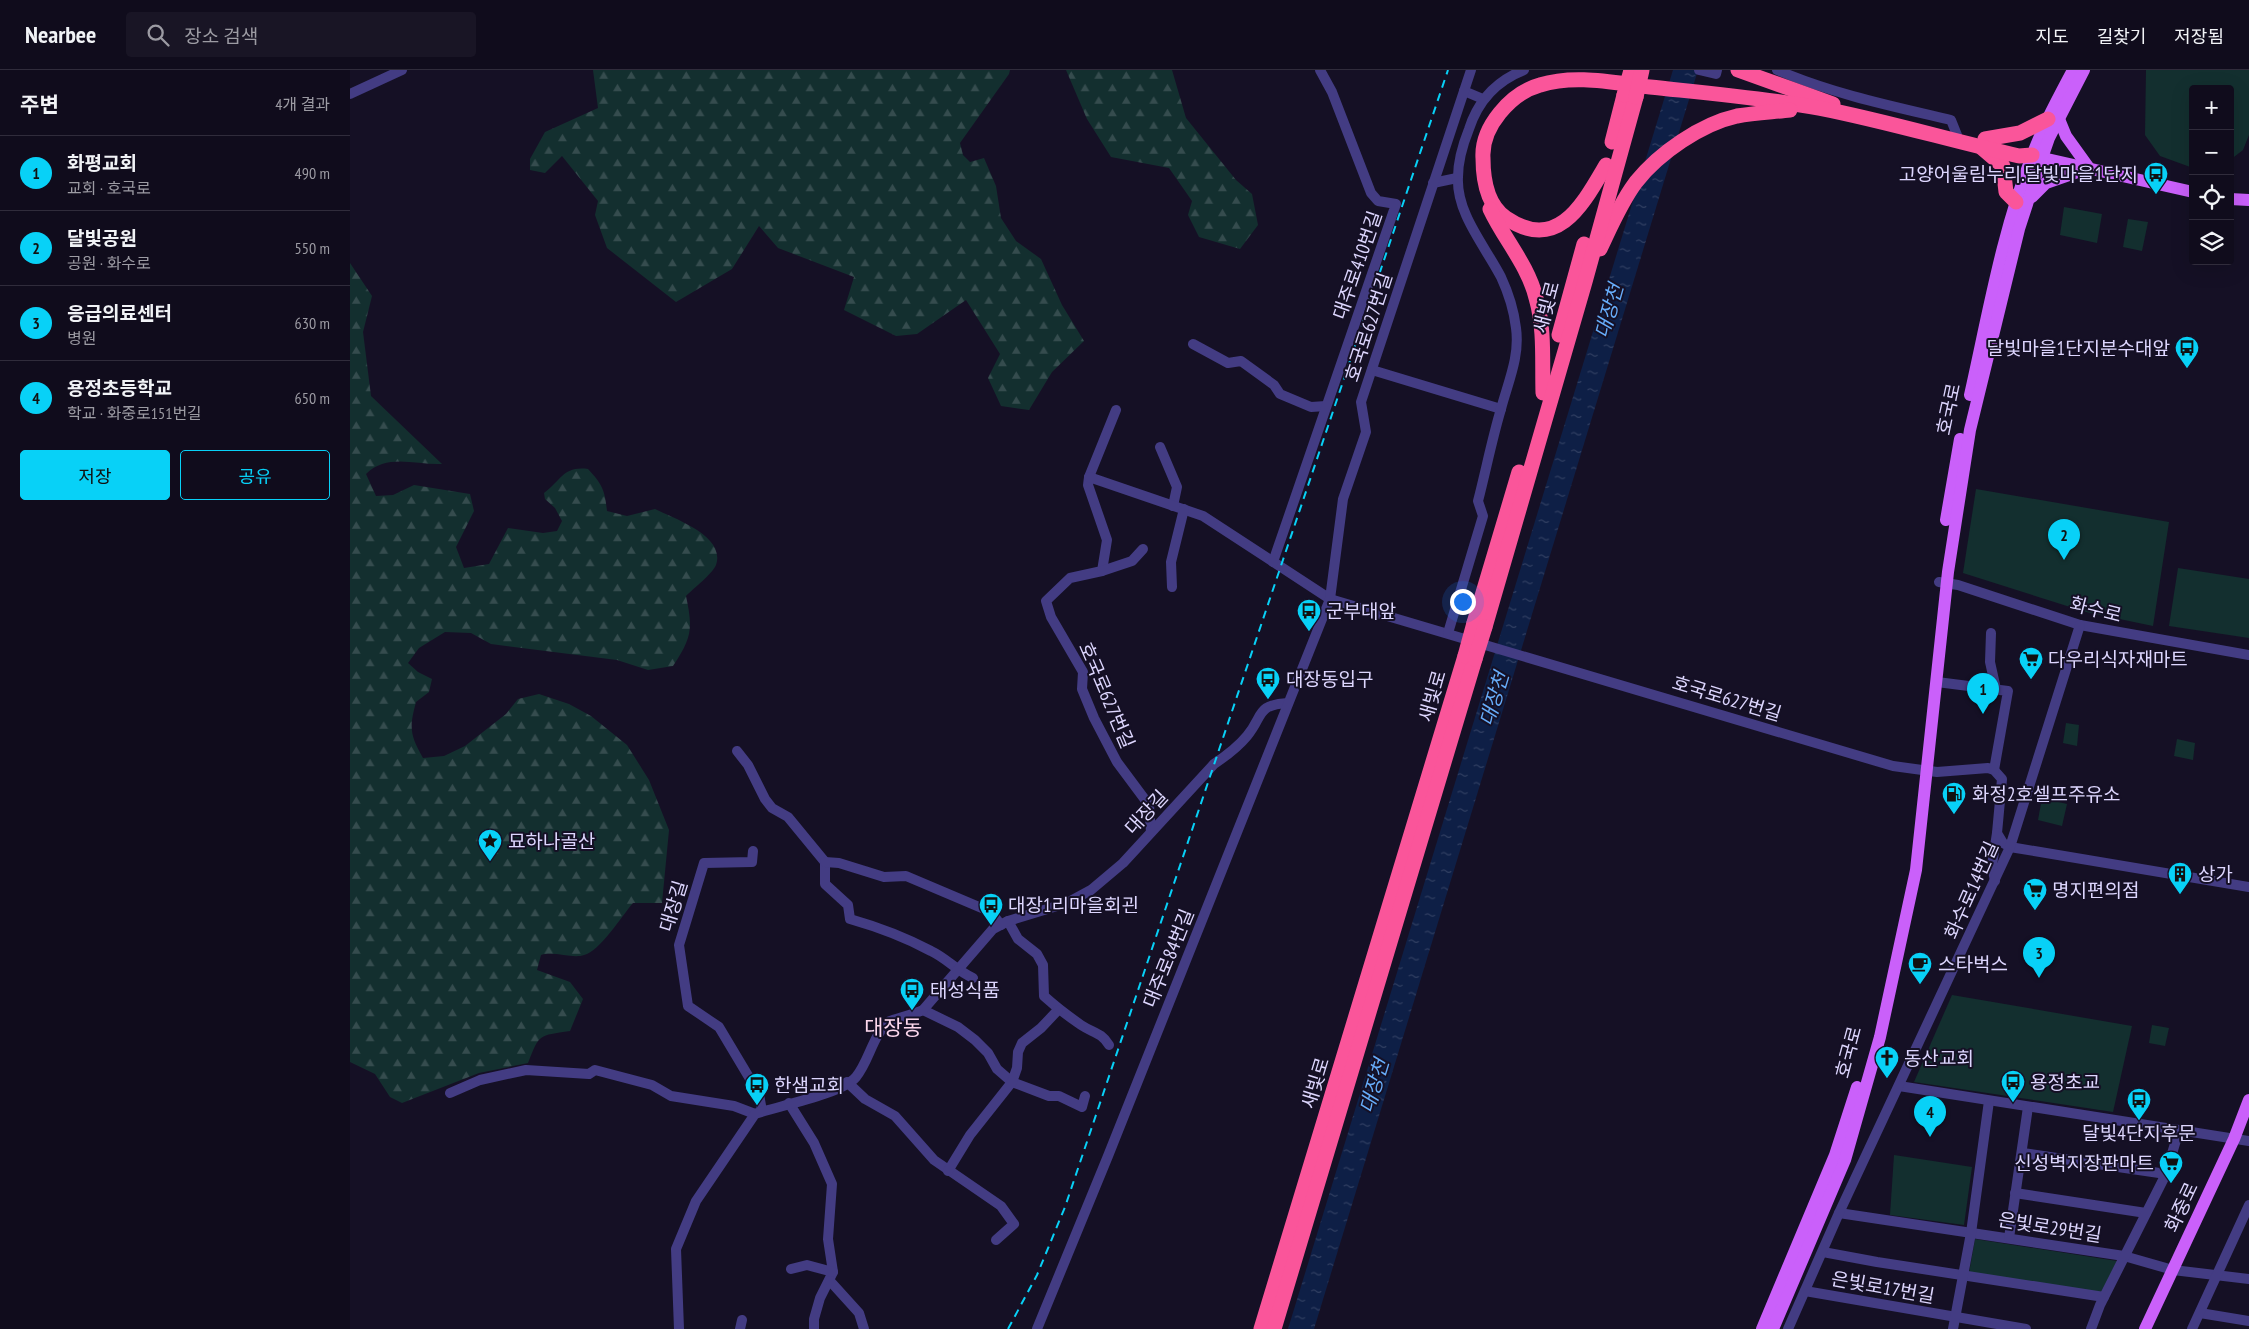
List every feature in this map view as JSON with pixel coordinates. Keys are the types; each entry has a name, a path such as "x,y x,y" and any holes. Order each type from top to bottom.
{"highway":[{"name":"새빛로","path":"1479,625 1585,282 1638,86 1631,70"},
{"path":"1738,70 1831,103 1957,135 2019,156 2037,156"},
{"path":"1543,393 1542,328 1536,297 1522,265 1482,192 1478,172 1478,150 1487,124 1501,102 1522,86 1539,78 1560,75 1591,75 1638,86"},
{"path":"1606,165 1582,207 1566,222 1551,228 1536,230 1519,226 1500,214 1491,199 1483,179 1482,153 1491,127 1506,106 1524,92 1538,85 1560,80 1591,80 1638,86 1727,92 1862,111"},
{"name":"새빛로","path":"1274,1329 1470,657 1606,165 1638,86"},
{"path":"1727,92 1819,108 1983,144 2020,133 2053,119"},
{"path":"1585,282 1617,212 1637,181 1666,153 1712,125 1736,116 1819,108"},
{"path":"1983,144 2003,166 2006,192 2022,202"},
{"name":"새빛로","path":"1261,1329 1449,729"}],"main road":[{"name":"호국로","path":"1762,1329 1835,1155 1855,1097 1874,1028 1908,866 1923,771 1936,682 1947,514 1962,428 2022,202 2037,156 2073,70"},
{"name":"호국로","path":"2053,119 2084,70"},
{"path":"2053,119 2089,168"},
{"path":"2037,156 2189,191"},
{"path":"2022,202 2046,183 2060,176 2089,168"},
{"path":"2234,199 2249,200"},
{"name":"호국로","path":"1772,1329 1845,1160 1876,1054 1916,870 1923,771 1943,583"},
{"name":"화중로","path":"2145,1329 2234,1139 2249,1100"}],"street":[{"path":"350,94 402,70"},
{"name":"대주로410번길","path":"1273,562 1396,204 1378,201 1371,194 1332,92 1320,70"},
{"name":"호국로627번길","path":"1330,599 1343,499 1366,432 1361,402 1471,70"},
{"path":"1088,477 1204,516 1330,599 1448,633 1483,516 1478,501 1501,409 1516,363 1516,329 1512,307 1502,278 1468,221 1457,178 1462,148 1472,120 1483,99 1502,80 1524,70"},
{"path":"1704,71 1716,74 1717,70"},
{"path":"1776,70 1826,90 1951,120 1957,135"},
{"path":"1464,91 1483,99"},
{"path":"1433,183 1457,178"},
{"path":"1194,344 1228,363 1241,361 1274,385 1280,394 1311,406 1326,406"},
{"path":"1372,370 1501,409"},
{"path":"1102,571 1107,540 1088,485 1088,477 1116,410"},
{"path":"1160,447 1177,487 1173,506"},
{"path":"1172,587 1171,562 1184,509"},
{"name":"호국로627번길","path":"1143,549 1132,561 1102,571 1070,578 1046,601 1051,616 1083,672 1082,689 1094,718 1117,762 1149,805 1151,832"},
{"name":"화수로","path":"1943,583 1958,585 2080,625 2249,655"},
{"name":"대주로84번길","path":"1037,1329 1330,599"},
{"name":"화수로14번길","path":"1788,1329 1839,1213 2010,848 2080,625"},
{"name":"호국로627번길","path":"1448,633 1890,765 1923,771"},
{"path":"1991,633 1990,662 1996,689"},
{"path":"1936,682 2008,691 1994,770"},
{"name":"대장길","path":"923,1010 956,970 993,930 1005,923 1067,902 1091,890 1122,863 1214,764 1230,753 1248,736 1260,712 1272,704 1288,703"},
{"path":"737,751 748,765 764,799 772,808 788,817 826,862 825,884 848,905 850,919 891,932 933,952 956,970 973,978"},
{"path":"1923,771 1988,768 1994,770 2002,779 1992,866 1995,881"},
{"path":"1997,833 2003,843 2010,848 2249,887"},
{"name":"대장길","path":"753,851 752,862 704,862 679,945 688,1006 719,1027 758,1094 758,1112"},
{"path":"826,862 839,863 884,877 906,876 991,912 1005,923 1018,939 1037,954 1043,965 1044,996 1058,1010 1103,1036 1110,1045"},
{"path":"450,1093 480,1080 526,1070 589,1074 595,1070 652,1084 671,1096 734,1106 758,1112 826,1093 855,1078 878,1035 891,1020 910,1016 923,1010 958,1027 970,1036 988,1053 998,1069 1012,1082 1049,1096 1059,1096 1082,1107 1086,1096"},
{"path":"948,1171 970,1134 1012,1082 1018,1068 1018,1052 1022,1043 1041,1028 1058,1010"},
{"path":"847,1082 865,1099 896,1116 934,1160 1001,1206 1014,1224 996,1240"},
{"path":"1899,1086 2249,1141"},
{"name":"은빛로17번길","path":"1954,1329 1971,1233 1989,1101"},
{"path":"789,1102 814,1143 832,1184 828,1239 831,1276 820,1298 814,1319 814,1329"},
{"path":"2008,1238 2028,1107"},
{"path":"679,1329 676,1248 696,1201 758,1112"},
{"name":"은빛로29번길","path":"2091,1329 2104,1297 2166,1174 2179,1130"},
{"path":"2022,1153 2166,1174"},
{"name":"은빛로29번길","path":"2015,1194 2146,1213"},
{"path":"2192,1329 2249,1205"},
{"path":"1839,1213 1971,1233"},
{"path":"2238,1231 2249,1232"},
{"name":"은빛로29번길","path":"1971,1233 2124,1256 2173,1270 2249,1280"},
{"name":"은빛로17번길","path":"1823,1252 1963,1274"},
{"path":"791,1269 807,1265 831,1276 859,1313 864,1329"},
{"path":"1963,1274 2104,1297"},
{"name":"은빛로17번길","path":"1805,1291 1956,1317"},
{"path":"2200,1313 2249,1321"},
{"path":"1956,1317 2026,1329"}],"green space":[{"path":"593,70 1010,70 960,143 963,155 970,162 984,158 996,186 1001,218 1016,241 1041,259 1062,305 1084,341 1052,372 1029,410 1001,406 988,378 1000,354 966,300 917,334 896,336 844,310 854,277 778,248 759,226 732,269 676,302 607,248 595,215 598,201 562,156 545,173 530,170 530,159 545,132 598,108"},
{"path":"1066,70 1172,70 1186,118 1236,180 1252,194 1258,225 1240,249 1199,237 1188,215 1192,201 1169,168 1111,157 1087,119"},
{"path":"2146,70 2249,70 2249,135 2243,150 2234,157 2234,85 2189,85 2189,167 2160,156 2145,135"},
{"path":"2064,207 2102,214 2097,243 2060,235"},
{"path":"2128,219 2148,222 2142,251 2123,247"},
{"path":"350,263 372,296 363,332 371,396 442,464 392,462 374,468 366,474 376,496 393,495 414,485 470,494 474,511 456,547 464,568 489,564 508,528 543,533 557,531 562,521 555,508 545,499 544,493 563,475 580,469 588,469 600,483 604,492 607,511 627,516 655,509 697,530 714,545 717,555 714,568 686,596 690,617 689,632 684,647 673,666 648,670 617,660 491,644 471,633 445,632 419,648 408,663 418,672 432,679 429,692 416,702 412,718 413,737 423,758 444,756 465,746 506,714 518,699 539,694 569,704 591,716 627,745 649,780 669,830 662,903 633,903 597,947 584,955 541,955 537,970 570,982 583,999 570,1031 546,1035 538,1041 528,1063 479,1073 402,1103 390,1097 375,1074 350,1062"},
{"path":"1976,489 2169,522 2153,626 2086,612 1963,573"},
{"path":"2178,568 2249,579 2249,638 2169,626"},
{"path":"2066,723 2079,725 2077,746 2063,743"},
{"path":"2177,739 2195,743 2193,760 2174,756"},
{"path":"2042,798 2067,804 2062,826 2038,820"},
{"path":"1952,995 2132,1026 2113,1112 1914,1082"},
{"path":"2152,1025 2169,1028 2165,1046 2149,1043"},
{"path":"1894,1155 1972,1167 1964,1225 1890,1215"},
{"path":"1975,1239 2117,1261 2102,1294 1969,1273"}],"water":[{"name":"대장천","path":"1673,70 1698,70 1314,1329 1288,1329"}],"railway":[{"path":"1008,1329 1037,1275 1065,1207 1448,70"}],"place":[{"name":"고양어울림누리.달빛마을1단지","path":"2156,195"},
{"name":"달빛마을1단지분수대앞","path":"2187,369"},
{"name":"달빛공원","path":"2064,560"},
{"name":"군부대앞","path":"1309,632"},
{"name":"다우리식자재마트","path":"2031,680"},
{"name":"대장동입구","path":"1268,700"},
{"name":"화평교회","path":"1983,714"},
{"name":"화정2호셀프주유소","path":"1954,815"},
{"name":"묘하나골산","path":"490,862"},
{"name":"상가","path":"2180,895"},
{"name":"명지편의점","path":"2035,911"},
{"name":"대장1리마을회괸","path":"991,926"},
{"name":"응급의료센터","path":"2039,978"},
{"name":"스타벅스","path":"1920,985"},
{"name":"태성식품","path":"912,1011"},
{"name":"동산교회","path":"1887,1079"},
{"name":"용정초교","path":"2013,1103"},
{"name":"한샘교회","path":"757,1106"},
{"name":"달빛4단지후문","path":"2139,1121"},
{"name":"용정초등학교","path":"1930,1137"},
{"name":"신성벽지장판마트","path":"2171,1184"}],"district":[{"name":"대장동","path":"893,1028"}]}
